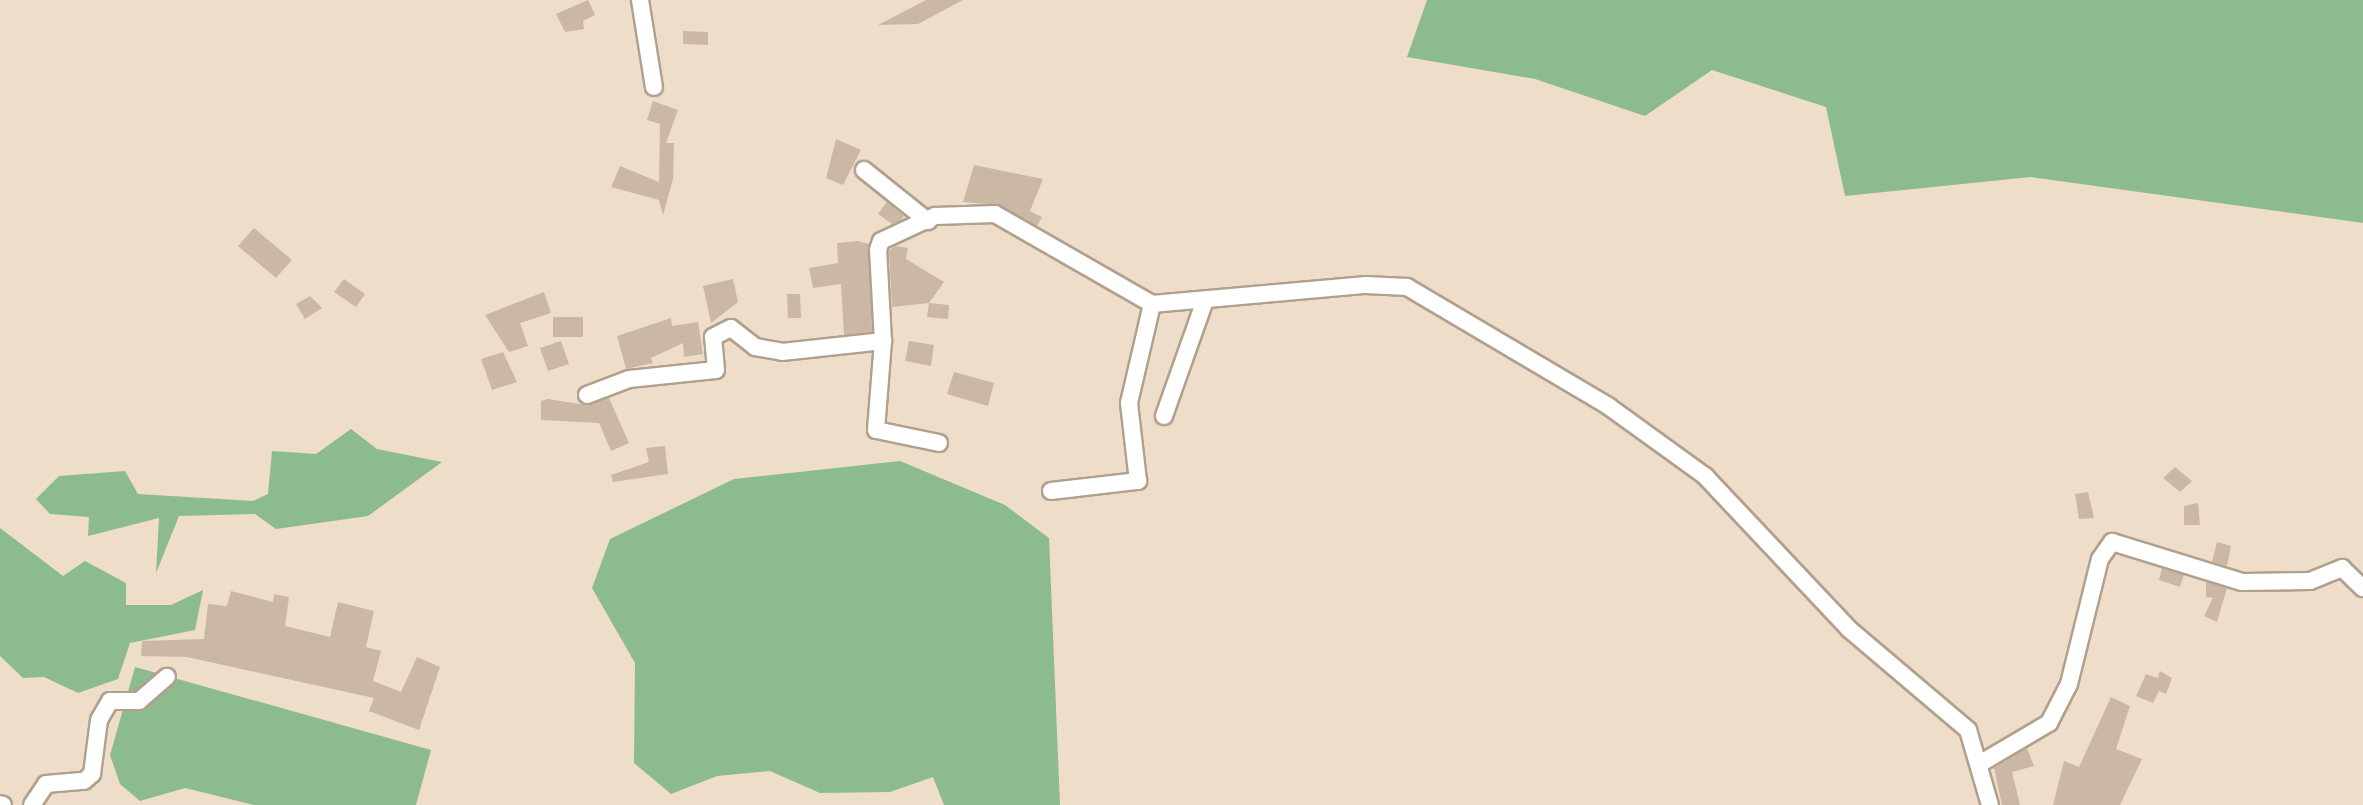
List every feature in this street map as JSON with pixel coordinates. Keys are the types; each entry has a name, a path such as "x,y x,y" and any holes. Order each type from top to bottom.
{"street":[{"path":"640,0 654,87"},
{"path":"864,170 928,221"},
{"path":"939,443 876,430 883,341 881,241 958,211 995,214 1152,304 1204,303 1386,284 1408,287 1608,406 1705,476 1849,629 1968,730 1981,763 1990,805"},
{"path":"1164,416 1204,303"},
{"path":"1051,491 1138,481 1129,402 1152,304"},
{"path":"587,395 629,379 716,370 713,337 731,328 755,347 782,352 883,341"},
{"path":"1981,763 2049,723 2069,684 2100,559 2112,542 2242,582 2310,581 2342,568 2363,588"},
{"path":"32,805 46,784 85,781 92,774 99,720 110,701 139,701 167,677"}],"green space":[{"path":"1427,0 2363,0 2363,223 2031,177 1845,196 1826,107 1712,70 1645,116 1535,79 1407,57"},
{"path":"351,429 377,449 442,462 368,516 276,529 255,514 179,516 156,573 159,518 88,536 89,517 50,514 36,499 59,476 125,471 138,494 253,501 268,494 272,451 316,454"},
{"path":"900,461 1005,505 1049,538 1060,805 944,805 933,777 890,792 820,793 770,771 717,776 671,794 634,763 635,663 592,588 610,539 734,479"},
{"path":"0,528 63,576 85,561 126,583 126,605 171,605 203,590 195,630 130,643 118,679 78,693 44,677 23,678 0,656"},
{"path":"135,667 431,750 416,805 254,805 185,788 140,801 120,784 110,755"}],"building":[{"path":"588,0 595,15 583,21 584,29 565,32 556,14"},
{"path":"926,0 963,0 918,24 878,25"},
{"path":"683,31 708,32 708,45 683,44"},
{"path":"653,101 678,110 666,143 674,143 673,179 663,215 659,200 611,187 620,166 659,182 660,124 647,120"},
{"path":"836,139 861,150 843,185 826,178"},
{"path":"974,165 1043,179 1030,211 1042,217 1037,226 1000,205 963,202"},
{"path":"887,202 904,216 901,220 892,224 878,214"},
{"path":"254,228 292,260 276,278 238,246"},
{"path":"858,241 869,244 872,332 844,335 841,284 813,288 809,268 838,263 837,243"},
{"path":"895,246 908,248 906,259 944,282 929,303 892,307 889,251"},
{"path":"344,279 365,294 356,307 334,292"},
{"path":"733,279 738,302 711,323 703,286"},
{"path":"544,292 551,313 520,323 528,346 509,352 485,315"},
{"path":"787,294 800,294 801,318 788,318"},
{"path":"310,296 322,308 305,319 296,304"},
{"path":"929,303 949,305 948,319 927,317"},
{"path":"553,317 583,317 583,337 553,337"},
{"path":"671,318 672,326 698,322 703,354 684,357 683,343 651,358 653,363 626,369 617,336"},
{"path":"561,341 569,364 548,371 540,348"},
{"path":"909,341 934,345 931,366 905,361"},
{"path":"503,352 517,382 492,390 481,359"},
{"path":"954,372 994,383 988,406 947,394"},
{"path":"609,398 629,443 611,451 599,423 541,420 541,401 548,399 586,405"},
{"path":"665,446 668,474 613,482 611,475 649,462 646,448"},
{"path":"2175,467 2192,481 2180,492 2163,478"},
{"path":"2088,492 2094,518 2079,519 2075,494"},
{"path":"2198,503 2200,525 2184,525 2184,506"},
{"path":"2217,542 2231,546 2227,566 2212,562"},
{"path":"2162,568 2184,575 2180,587 2159,580"},
{"path":"2206,582 2227,588 2217,622 2204,616 2213,598 2206,597"},
{"path":"231,591 273,602 274,594 289,597 285,626 330,637 338,602 374,611 366,647 381,651 373,681 401,692 417,657 440,667 419,730 369,711 374,698 187,657 141,656 142,641 204,639 208,604 227,606"},
{"path":"2160,671 2172,678 2166,694 2159,691 2153,703 2136,696 2146,674 2158,678"},
{"path":"2111,697 2130,706 2116,749 2142,759 2120,805 2053,805 2064,761 2079,767"},
{"path":"2027,748 2034,766 2012,772 2020,805 2002,805 1994,768"}]}
